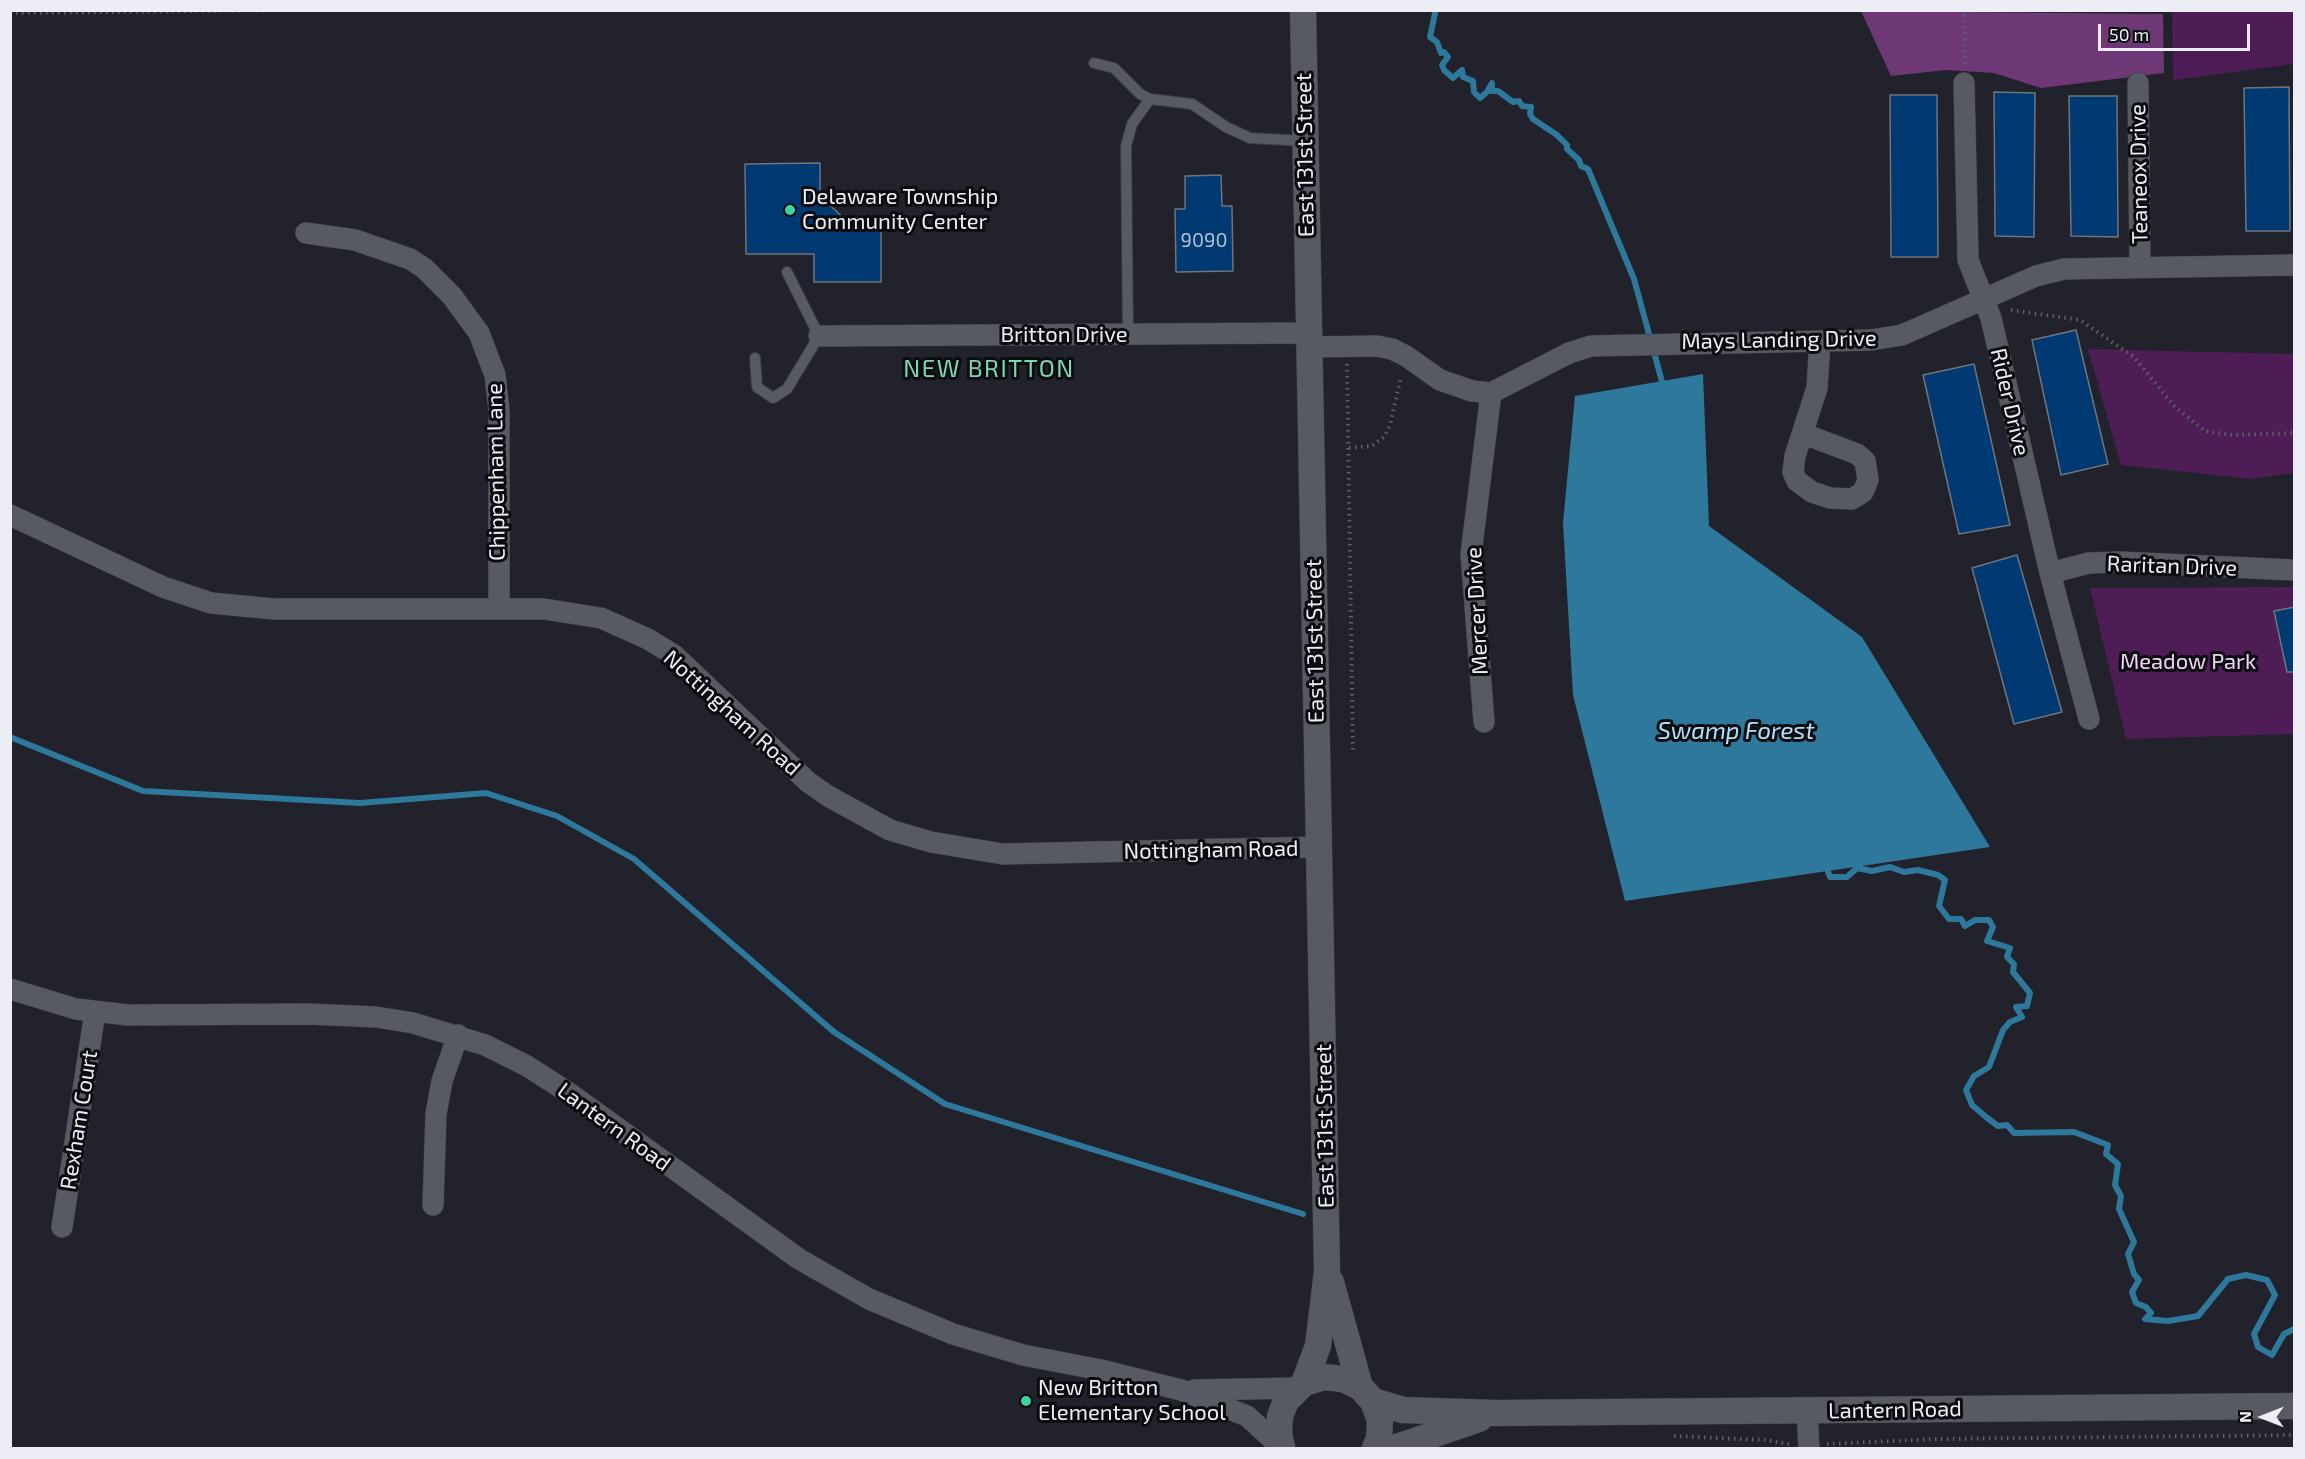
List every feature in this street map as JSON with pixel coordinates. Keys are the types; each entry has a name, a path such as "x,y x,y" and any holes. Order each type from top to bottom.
{"street":[{"name":"East 131st Street","path":"1282,1449 1278,1433 1280,1416 1286,1401 1301,1385 1318,1346 1328,1270 1303,10"},
{"name":"Rider Drive","path":"1964,83 1967,248 1970,270 1990,318 2050,573 2089,719"},
{"name":"Teaneox Drive","path":"2138,83 2140,266"},
{"name":"Chippenham Lane","path":"306,234 355,240 410,259 424,267 452,296 479,333 495,375 498,401 499,608"},
{"name":"Mays Landing Drive","path":"1491,393 1569,353 1591,346 1871,340 1902,335 1983,302 2036,276 2064,269 2295,265"},
{"name":"Britton Drive","path":"819,336 1128,334 1309,340"},
{"path":"1309,340 1347,347 1377,346 1392,350 1406,356 1440,380 1472,391 1491,393"},
{"path":"1804,434 1817,388 1820,341"},
{"name":"Mercer Drive","path":"1484,722 1471,554 1491,393"},
{"name":"Nottingham Road","path":"10,515 163,587 211,603 274,609 499,608 582,614 620,625 674,656 704,681 782,758 828,796 890,830 931,842 1003,854 1319,847"},
{"name":"Raritan Drive","path":"2050,573 2089,563 2120,562 2295,570"},
{"name":"Lantern Road","path":"10,989 41,1000 95,1012 167,1015 309,1014 376,1017 413,1023 458,1035 485,1045 527,1066 799,1259 869,1299 953,1334 1012,1352 1181,1390 1247,1416 1282,1449"},
{"name":"Rexham Court","path":"62,1227 95,1012"},
{"path":"434,1205 436,1114 442,1081 458,1035"},
{"name":"East 131st Street","path":"1328,1270 1366,1394 1380,1420 1379,1439 1375,1449"},
{"name":"Lantern Road","path":"1181,1390 1301,1385 1324,1377 1342,1379 1366,1394 1403,1410 1496,1413 1610,1410 1807,1411 2295,1406"},
{"path":"1807,1411 1808,1446"},
{"name":"Lantern Road","path":"1394,1449 1496,1413"}],"lane":[{"path":"1094,63 1114,68 1140,94 1150,99 1192,104 1226,127 1250,138 1305,141"},
{"path":"1128,334 1126,146 1132,124 1150,99"},
{"path":"755,358 757,387 772,398 787,389 819,336 787,272"}],"path":[{"path":"10,13 298,10"},
{"path":"1964,83 1965,10"},
{"path":"1347,347 1353,753"},
{"path":"2134,357 2175,407 2205,431 2232,435 2295,433"},
{"path":"1667,1435 1765,1440 1808,1446 1936,1439 2295,1435"}],"green space":[{"path":"2172,11 2294,11 2294,64 2173,80"},
{"path":"2088,349 2294,354 2294,473 2251,479 2121,465"},
{"name":"Meadow Park","path":"2294,587 2294,734 2126,739 2090,588"}],"shaded area":[{"path":"1861,11 2163,14 2164,73 2041,88 1994,73 1946,70 1891,76"}],"water":[{"name":"Swamp Forest","path":"1703,374 1709,526 1862,637 1990,847 1625,901 1573,695 1563,523 1575,396"}],"building":[{"path":"2289,87 2290,231 2246,231 2244,88"},
{"path":"1994,92 2035,93 2034,237 1995,236"},
{"path":"1890,95 1937,95 1938,257 1891,257"},
{"path":"2069,96 2117,96 2118,237 2071,236"},
{"name":"Delaware Township Community Center","path":"820,163 820,196 850,224 881,224 881,282 814,282 814,254 746,254 745,164"},
{"path":"1221,175 1222,206 1232,206 1233,271 1176,272 1175,209 1185,209 1185,176"},
{"path":"2076,330 2108,464 2061,475 2032,340"},
{"path":"1974,364 2010,525 1959,534 1923,375"},
{"path":"2017,555 2062,712 2014,724 1972,568"},
{"path":"2295,607 2295,672 2287,672 2274,611"}],"waterway":[{"path":"1435,13 1430,37 1437,42 1441,53 1444,52 1448,57 1442,65 1444,70 1453,78 1462,70 1463,77 1473,81 1474,92 1480,98 1492,83 1492,91 1498,91 1513,102 1519,101 1522,106 1531,107 1530,114 1533,119 1557,135 1579,160 1581,166 1588,169 1634,279 1664,389"},
{"path":"10,737 143,791 360,803 486,793 557,816 634,859 834,1032 945,1104 1303,1214"},
{"path":"1826,866 1830,877 1847,877 1857,868 1872,871 1890,867 1904,872 1918,870 1938,875 1945,880 1939,906 1949,919 1961,919 1965,926 1975,920 1989,920 1993,927 1987,941 2010,948 2007,957 2014,964 2013,972 2030,993 2027,1006 2016,1007 2022,1017 2010,1022 2003,1030 1989,1067 1974,1076 1966,1090 1972,1105 1998,1126 2007,1125 2014,1133 2074,1132 2108,1145 2106,1154 2118,1164 2115,1185 2121,1196 2119,1209 2134,1242 2128,1254 2134,1274 2139,1280 2132,1292 2136,1303 2146,1307 2151,1313 2145,1319 2168,1321 2198,1316 2228,1279 2246,1275 2267,1280 2275,1295 2254,1334 2258,1347 2272,1355 2284,1334 2294,1329"}],"place":[{"name":"Delaware Township Community Center","path":"790,210"},
{"name":"New Britton Elementary School","path":"1026,1401"}],"district":[{"name":"NEW BRITTON","path":"989,369"}]}
